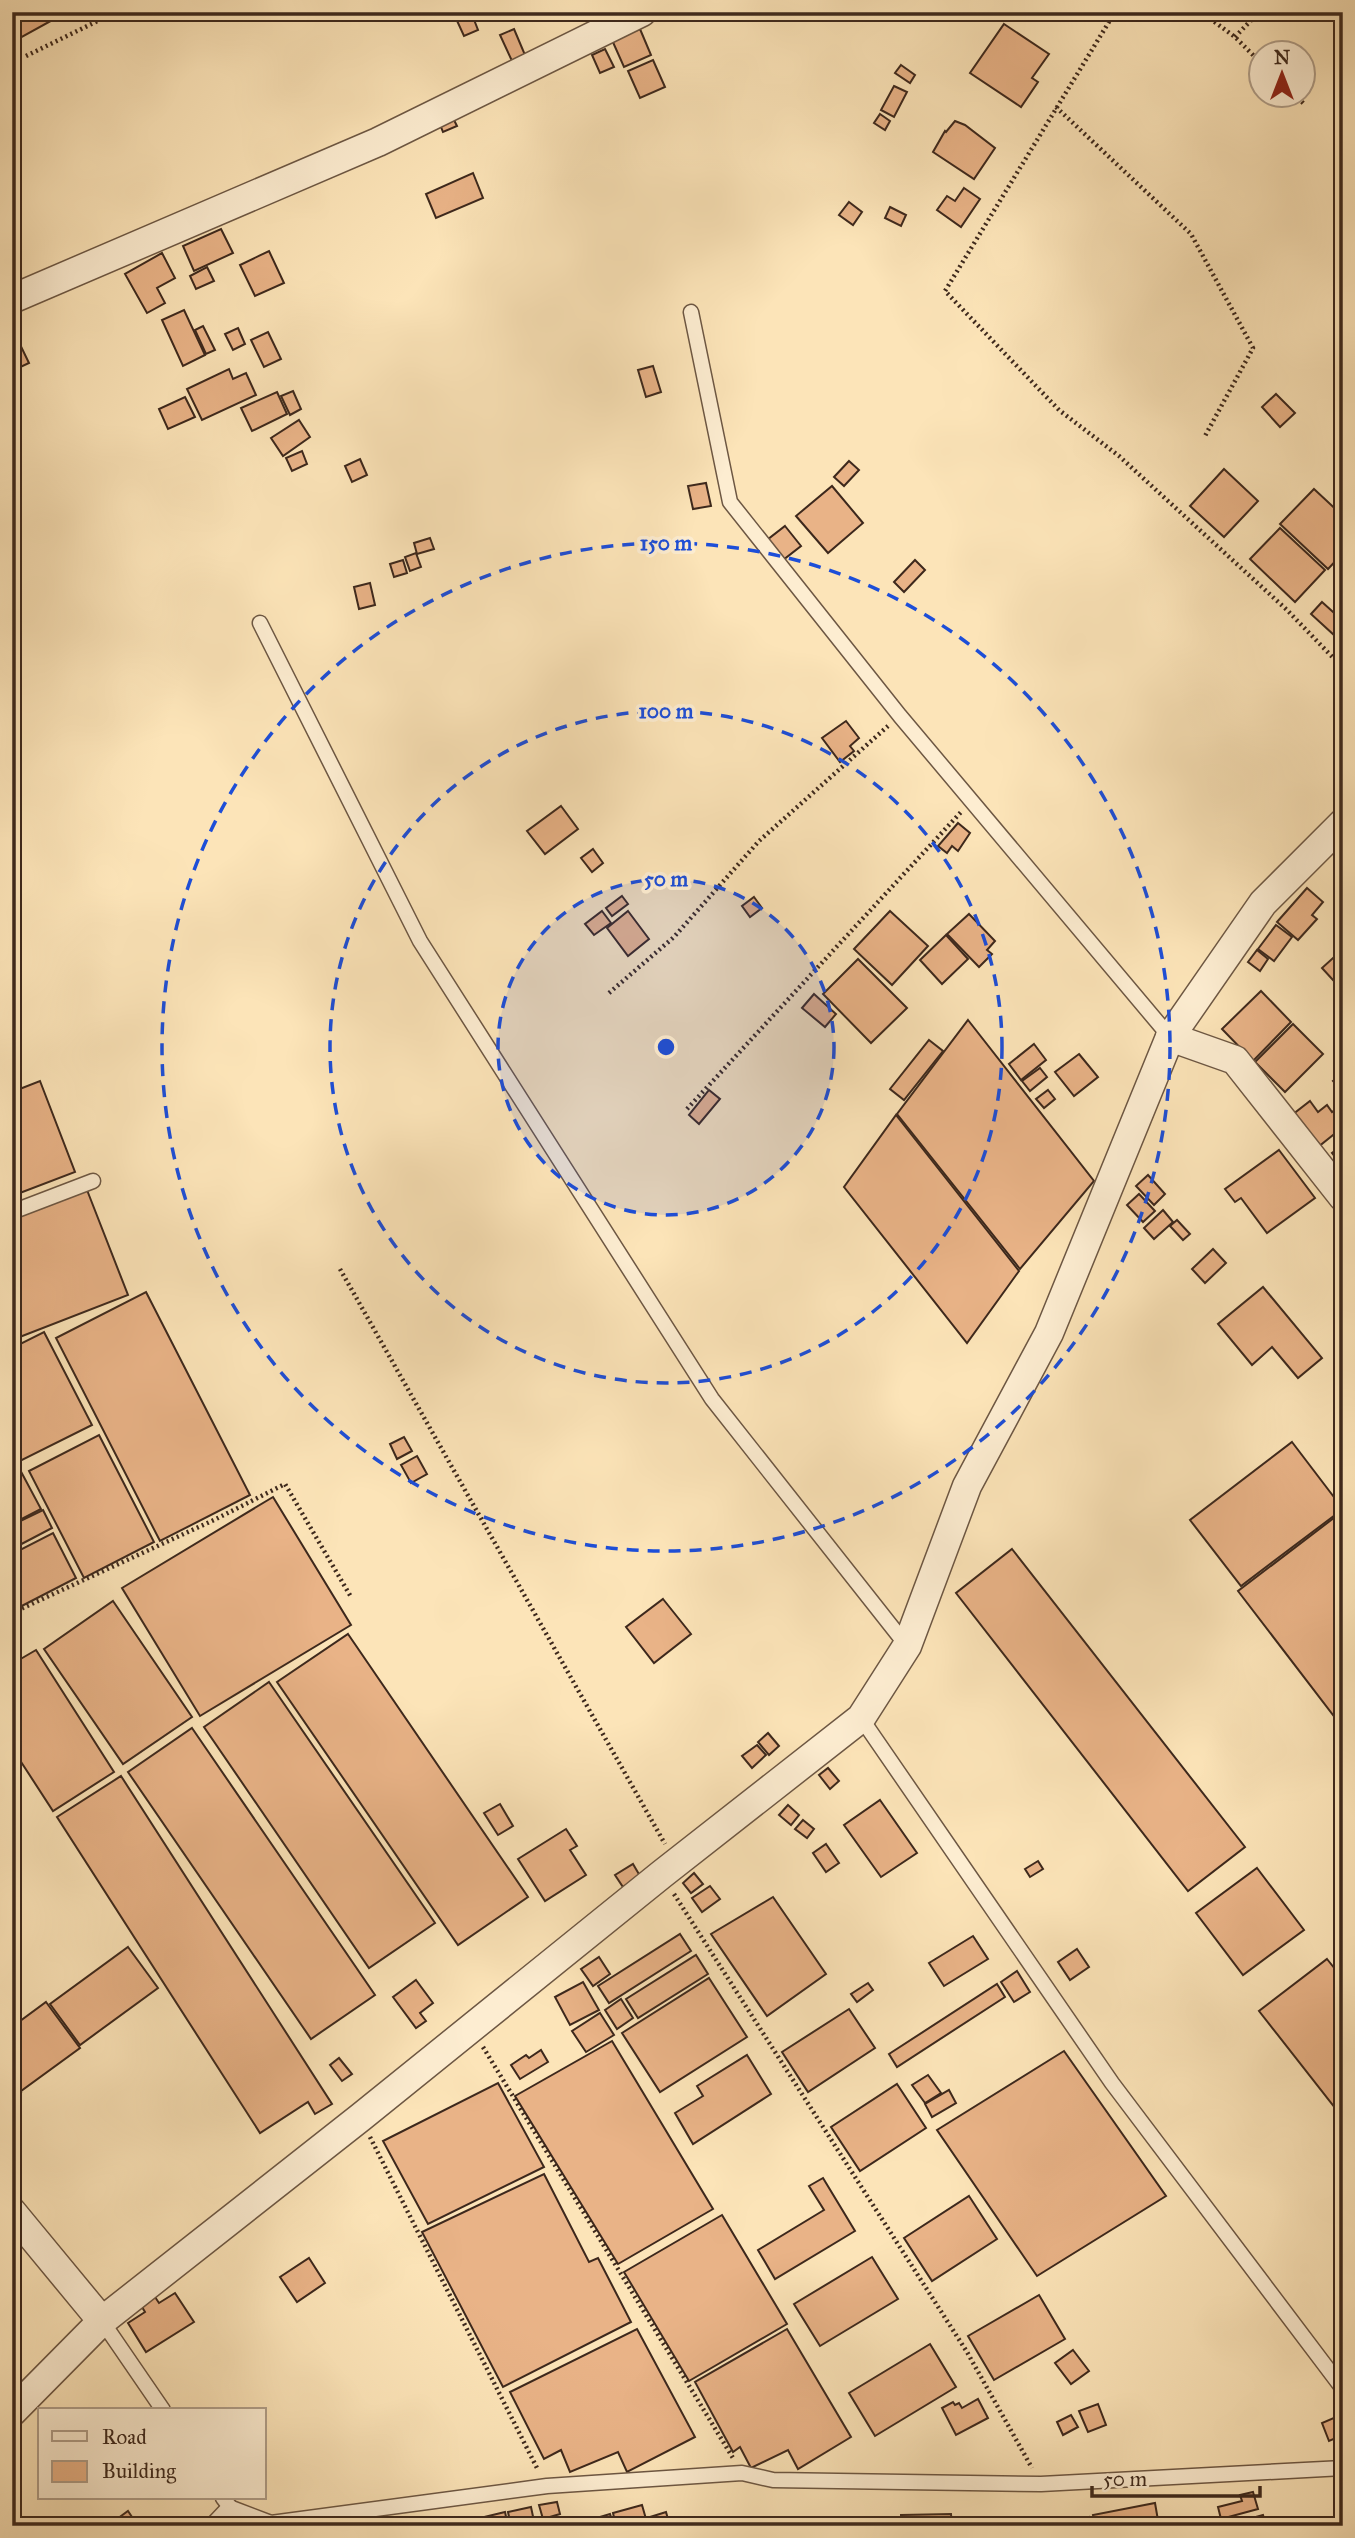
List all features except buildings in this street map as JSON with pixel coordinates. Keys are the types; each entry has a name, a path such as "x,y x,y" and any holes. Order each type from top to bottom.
{"street":[{"path":"12,299 378,142 642,12"},
{"path":"12,2412 102,2321 861,1718 907,1646 967,1486 1049,1333 1170,1037 1263,904 1343,823"},
{"path":"1170,1037 1235,1060 1343,1197"},
{"path":"12,2212 102,2321"}],"lane":[{"path":"691,312 730,502 900,716 1170,1037"},
{"path":"260,623 427,953 712,1399 907,1646"},
{"path":"12,1212 93,1181"},
{"path":"861,1718 1112,2084 1343,2389"},
{"path":"102,2321 162,2408"},
{"path":"226,2502 271,2523 547,2486 742,2473 773,2480 1041,2483 1343,2468"},
{"path":"211,2526 226,2502"},
{"path":"226,2502 246,2526"}],"path":[{"path":"26,56 116,12"},
{"path":"1115,12 945,291 1059,410 1119,456 1287,610 1343,668"},
{"path":"1201,12 1246,48"},
{"path":"1235,37 1259,12"},
{"path":"1056,107 1191,234 1253,348 1205,436"},
{"path":"608,993 674,937 758,841 900,716"},
{"path":"687,1109 971,801"},
{"path":"340,1269 667,1848 662,1874 967,2352 1041,2483"},
{"path":"12,1614 285,1484 351,1597"},
{"path":"472,2028 742,2473"},
{"path":"361,2117 547,2486"}]}
